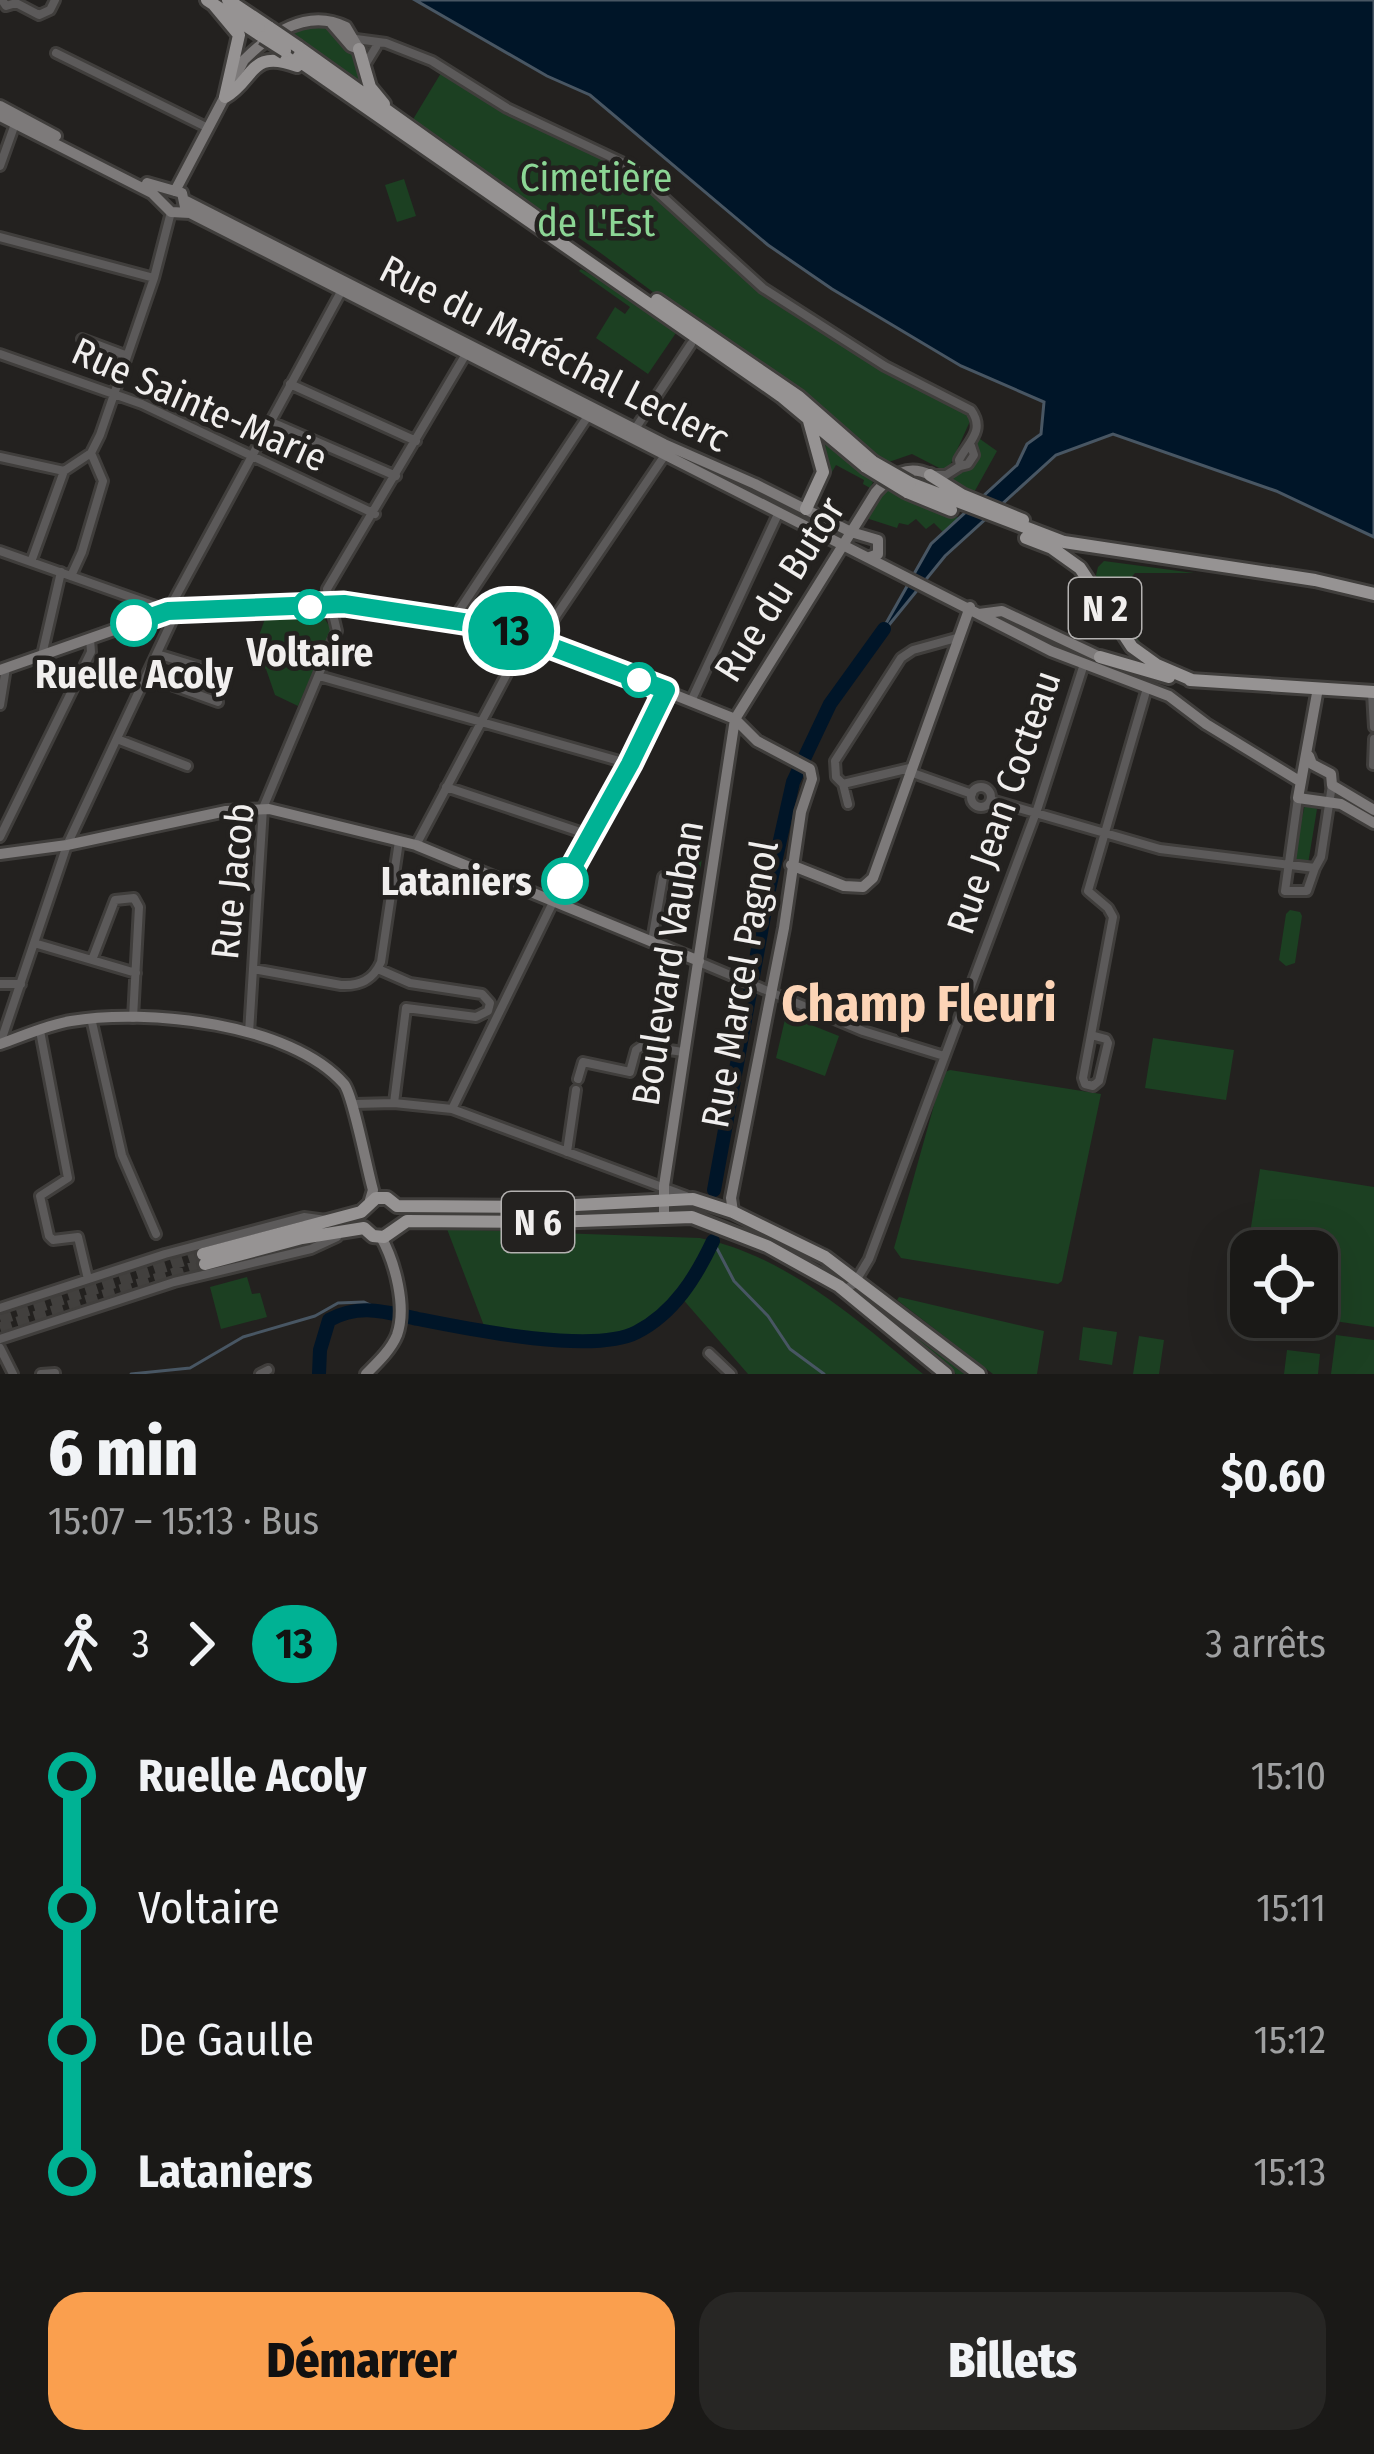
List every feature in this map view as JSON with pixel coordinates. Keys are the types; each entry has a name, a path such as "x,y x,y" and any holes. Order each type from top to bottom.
{"main road":[{"name":"N 2","path":"216,2 267,32 908,488 1024,529 1121,553 1315,580 1374,594"},
{"path":"216,2 239,35 225,97"},
{"path":"358,44 370,87 390,119"},
{"path":"225,97 254,66 283,61 298,66 361,110 390,119"},
{"name":"N 2","path":"390,119 799,397 869,464"},
{"path":"805,516 824,472 809,419"},
{"path":"930,475 958,503"},
{"name":"N 2","path":"1024,529 1067,557 1090,581 1115,627 1157,665 1192,680 1373,692"},
{"path":"1100,656 1147,672 1192,680"},
{"name":"N 6","path":"364,1228 204,1259 327,1220 368,1201 538,1207 693,1199 734,1213 825,1257 979,1374"},
{"path":"368,1201 364,1228 389,1235 392,1202"},
{"name":"N 6","path":"389,1235 407,1221 551,1222 664,1201 767,1246 844,1290 946,1374"},
{"path":"692,1217 703,1214 726,1220 734,1213"}],"street":[{"path":"2,0 6,6 17,2 38,15 47,12 55,0"},
{"path":"32,562 62,471 91,453 192,160 253,51 302,21 328,20 351,46 393,46 432,61 494,101 628,165 763,288 885,366 971,410 977,422 971,446 974,455 968,464 946,476 930,475"},
{"path":"358,44 393,46"},
{"path":"364,66 376,47"},
{"path":"56,53 208,128"},
{"name":"Rue du Maréchal Leclerc","path":"0,106 342,290 635,429 848,538 870,557 975,610"},
{"name":"Rue du Maréchal Leclerc","path":"0,116 176,200 779,512 805,516"},
{"path":"0,166 15,123"},
{"path":"0,236 154,278"},
{"path":"0,1044 67,845 171,623 168,611 342,290"},
{"path":"82,339 125,355"},
{"path":"635,429 691,344"},
{"name":"Rue Jacob","path":"249,1034 263,808 338,632 328,585 375,514 469,350"},
{"name":"Rue Sainte-Marie","path":"0,353 113,392 375,514"},
{"path":"290,384 416,441"},
{"path":"453,620 589,415"},
{"path":"271,422 396,476"},
{"path":"42,655 66,574 82,553 103,482 91,453"},
{"path":"416,844 480,722 665,454"},
{"path":"0,457 62,471"},
{"name":"Rue du Butor","path":"735,719 876,492 899,472 922,470 930,475"},
{"path":"692,699 779,512"},
{"name":"Rue du Maréchal Leclerc","path":"848,538 878,540 878,554 870,557"},
{"path":"0,550 168,611"},
{"path":"0,705 3,669 168,611 329,604 453,620 533,639 692,699 735,719 758,741"},
{"path":"790,870 844,886 868,884 975,610"},
{"path":"975,610 1002,611 1100,656"},
{"path":"975,610 1084,664 1178,701 1206,724 1302,775 1318,769"},
{"path":"848,804 836,777 835,761 901,658 962,636"},
{"path":"0,837 92,652 90,639"},
{"path":"157,654 219,673"},
{"name":"Rue Jean Cocteau","path":"858,1280 1038,807 1084,664"},
{"path":"146,676 218,702"},
{"path":"319,676 630,764"},
{"path":"1091,1036 1108,1043 1099,1081 1093,1087 1083,1078 1113,917 1088,891 1147,688"},
{"path":"1308,753 1312,764 1331,774 1321,857 1307,891 1285,891 1318,688"},
{"path":"452,1109 666,690"},
{"path":"1373,692 1374,727"},
{"name":"Boulevard Vauban","path":"664,1201 735,719"},
{"path":"117,739 187,766"},
{"path":"1373,765 1374,739"},
{"path":"730,747 742,740 758,741"},
{"name":"Rue Marcel Pagnol","path":"734,1213 730,1198 801,812 812,779 810,769 758,741"},
{"path":"843,784 909,770 972,794 985,788 991,800 1160,848 1316,868"},
{"path":"1332,785 1374,810"},
{"path":"446,787 592,836"},
{"path":"1298,798 1341,804 1374,823"},
{"path":"0,854 263,808 416,844 768,993 944,1055"},
{"path":"253,969 354,986 378,969 399,841"},
{"path":"652,943 663,878"},
{"path":"92,959 115,900 134,898 139,907 134,1018"},
{"path":"34,943 136,973"},
{"path":"378,969 410,983 482,994 490,1004 488,1011 476,1017 406,1009 394,1103"},
{"path":"0,984 21,984"},
{"path":"91,1018 122,1156 156,1234"},
{"path":"0,1044 91,1018 198,1019 309,1057 345,1085 355,1104 368,1201"},
{"path":"8,1024 17,1038"},
{"path":"40,1030 68,1178 40,1196 50,1239 78,1237 88,1279"},
{"path":"567,1152 583,1062 630,1072 641,1046 683,1052"},
{"path":"355,1104 452,1109 567,1152 664,1201"},
{"path":"0,1308 304,1217 327,1220"},
{"path":"0,1339 174,1282 311,1249 364,1228"},
{"path":"366,1374 392,1345 399,1328 400,1301 389,1235"},
{"path":"844,1290 858,1280"},
{"path":"0,1348 13,1374"},
{"path":"709,1353 731,1374"},
{"path":"40,1374 56,1372"}],"green space":[{"path":"311,23 336,32 353,47 370,93 288,34"},
{"name":"Cimetière de L'Est","path":"441,73 496,109 621,164 763,296 842,346 967,414 971,419 947,472 912,454 883,464 602,254 412,121"},
{"path":"404,179 416,216 397,222 385,185"},
{"path":"581,269 678,330 648,374 596,338 615,307 625,314 630,307"},
{"path":"816,431 873,482 870,488 836,465 817,498 828,473"},
{"path":"980,439 997,451 972,496 945,478 971,465"},
{"path":"886,486 959,518 943,532 934,523 926,529 916,519 908,525 899,523 897,528 866,518"},
{"path":"1104,561 1194,573 1135,573 1113,597 1143,647 1136,644 1095,579"},
{"path":"322,615 332,630 298,706 275,695 266,669 250,661 266,616"},
{"path":"1305,804 1317,809 1308,864 1293,861"},
{"path":"681,847 703,850 699,880 678,877"},
{"path":"1290,910 1302,916 1295,963 1286,966 1279,960"},
{"path":"786,1015 839,1036 825,1076 776,1058"},
{"path":"1153,1038 1234,1050 1226,1100 1145,1088"},
{"path":"950,1070 1101,1094 1058,1284 901,1258 894,1248 943,1073"},
{"path":"1260,1169 1374,1187 1374,1327 1338,1322 1338,1230 1251,1230"},
{"path":"447,1229 700,1238 732,1247 819,1292 923,1374 748,1374 680,1296 635,1334 606,1340 486,1331"},
{"path":"247,1277 252,1294 260,1293 267,1317 221,1329 210,1287"},
{"path":"871,1296 965,1374 956,1374 866,1301"},
{"path":"899,1297 1044,1331 1037,1374 993,1374"},
{"path":"1083,1327 1117,1332 1112,1365 1079,1360"},
{"path":"1338,1335 1374,1340 1374,1374 1331,1374"},
{"path":"1139,1336 1164,1340 1159,1374 1133,1374"},
{"path":"1287,1350 1320,1354 1318,1374 1284,1374"}],"water":[{"path":"415,0 1374,0 1374,537 1276,491 1113,434 1056,455 945,556 876,641 931,544 1017,465 1027,444 1041,434 1044,402 961,366 832,289 768,245 590,95 547,76"}],"waterway":[{"path":"714,1190 793,782 830,704 884,629"},
{"path":"713,1241 734,1281 768,1316 790,1349 824,1374"},
{"path":"319,1374 329,1320 362,1310 562,1341 637,1332 683,1293 713,1241"},
{"path":"131,1374 190,1368 243,1337 315,1316 338,1303 364,1302 383,1311"}],"tunnel":[{"path":"0,1319 203,1254"},
{"path":"0,1328 205,1264"}],"bus line":[{"name":"13","path":"134,623 168,611 207,608 344,604 393,610 502,628 666,690 565,881"}],"place":[{"name":"Voltaire","path":"310,607"},
{"name":"Ruelle Acoly","path":"134,623"},
{"name":"Lataniers","path":"565,881"}],"district":[{"name":"Champ Fleuri","path":"919,1003"}]}
